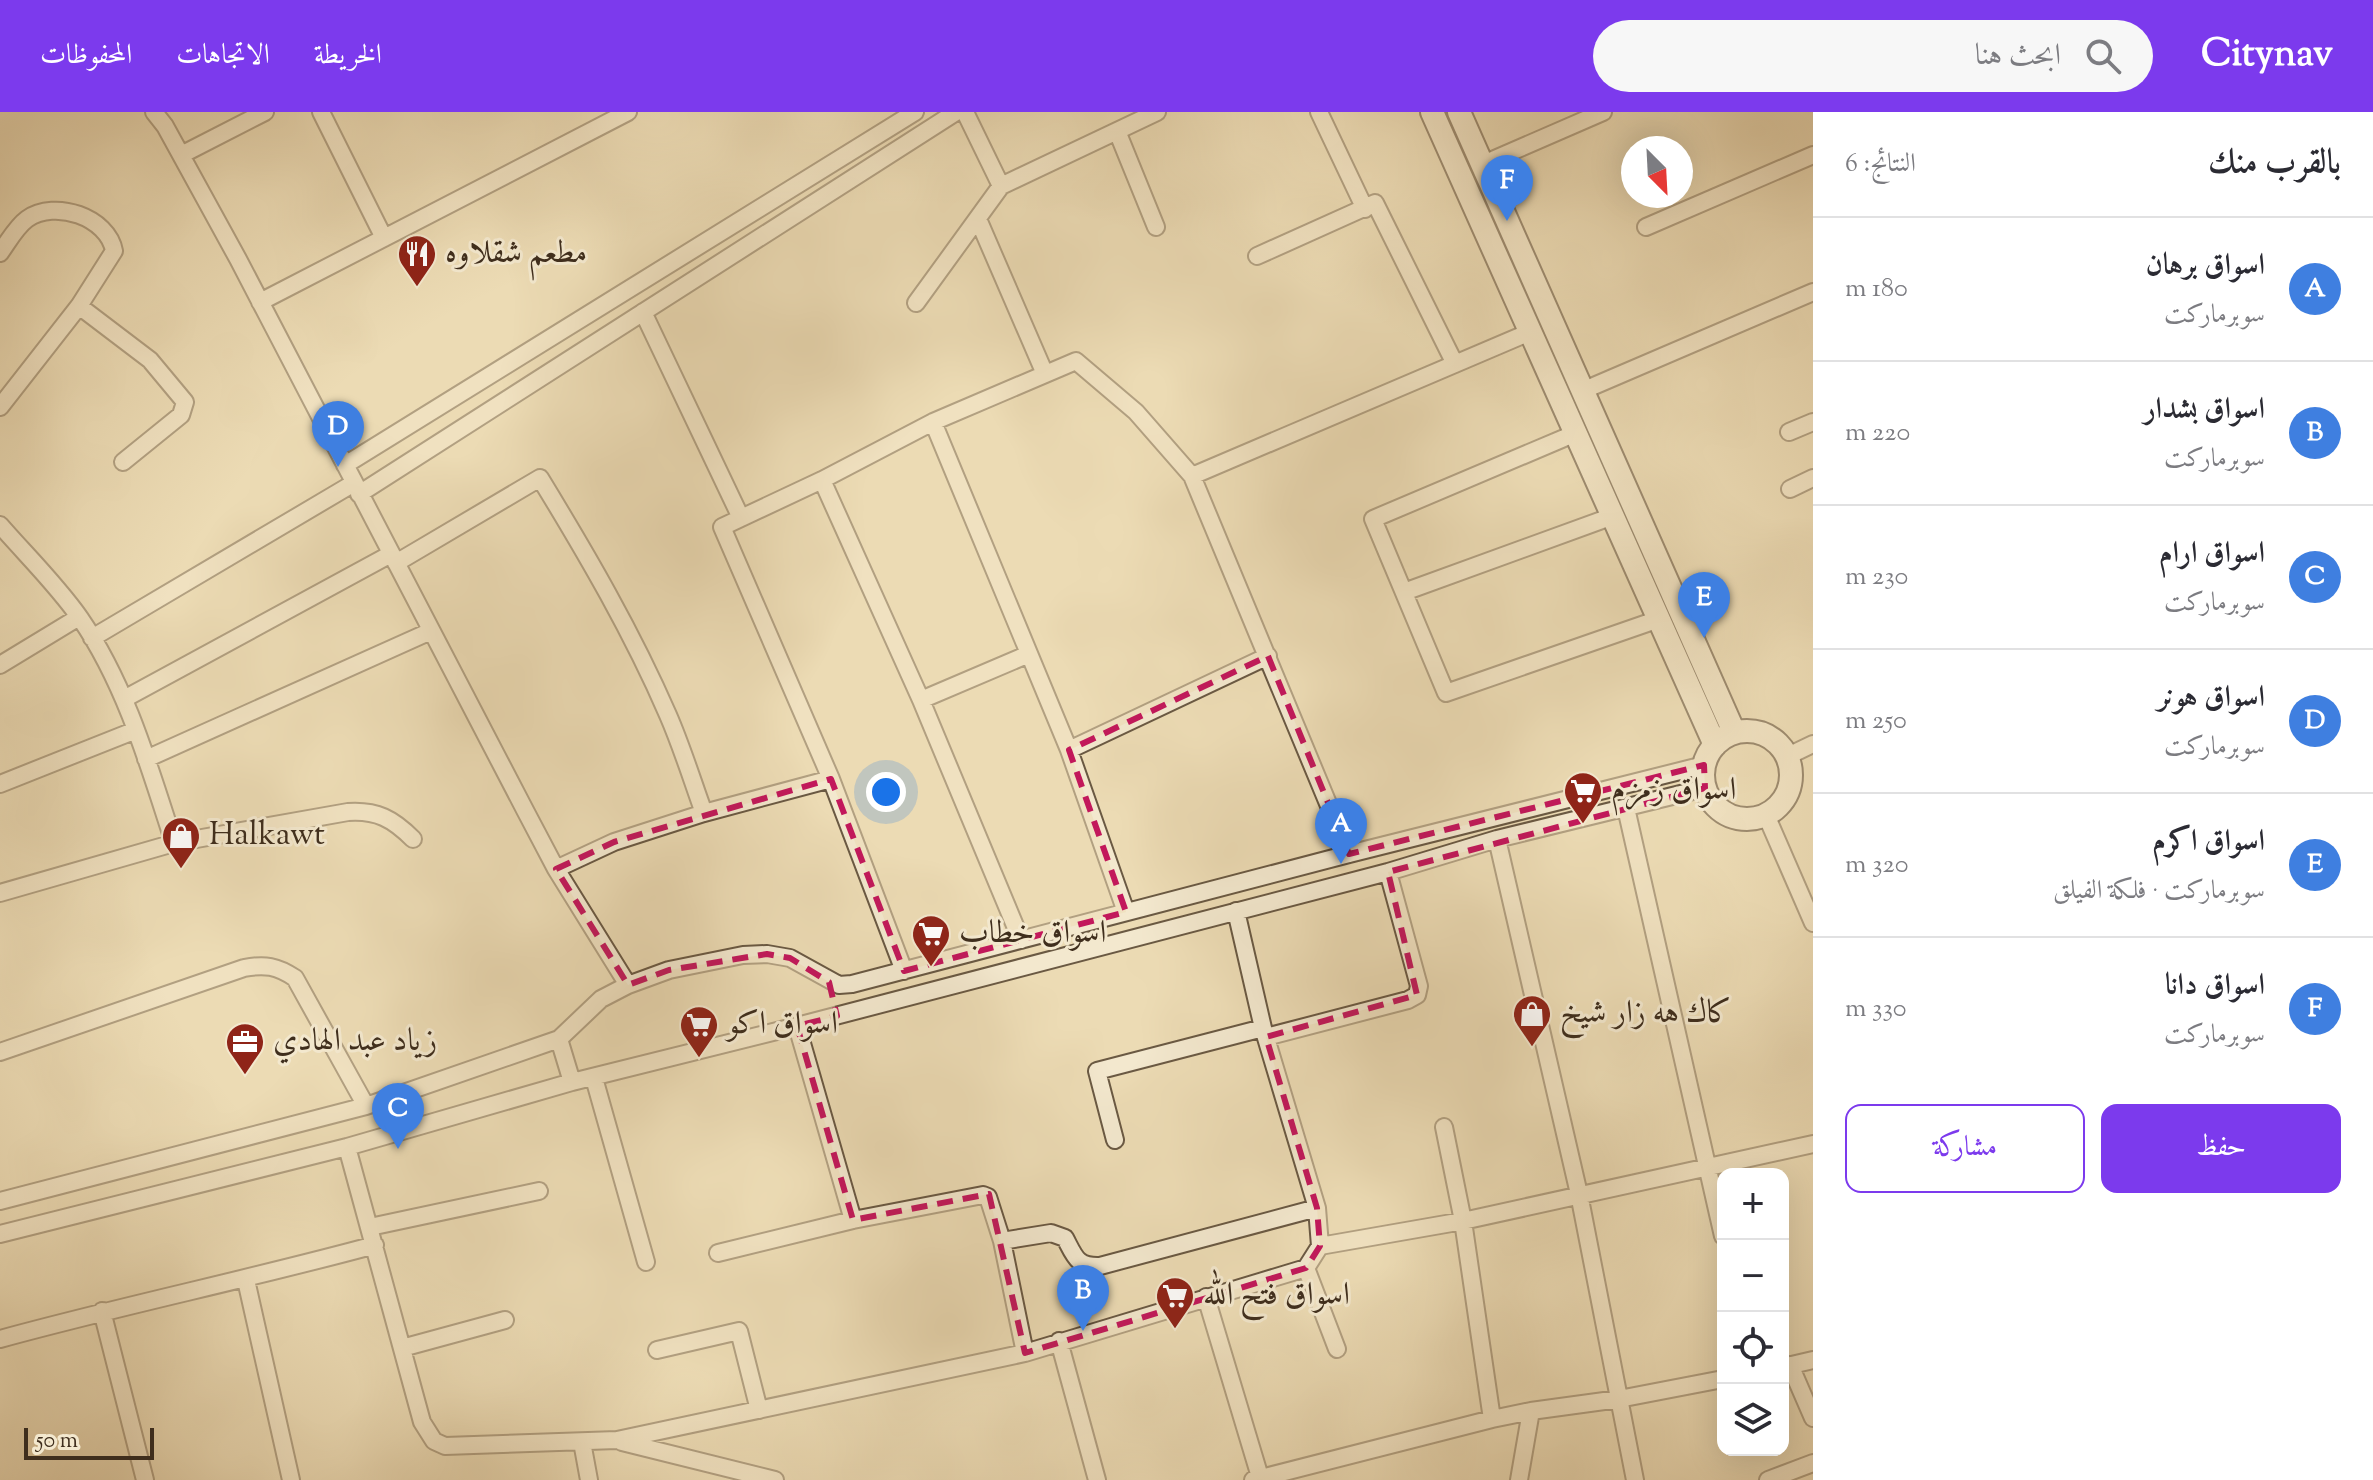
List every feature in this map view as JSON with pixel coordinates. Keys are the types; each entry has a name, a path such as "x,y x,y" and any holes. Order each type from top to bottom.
{"street":[{"path":"154,112 165,126 260,302 556,869 628,985"},
{"path":"181,155 265,112"},
{"path":"321,112 384,238"},
{"path":"260,302 628,112"},
{"path":"345,465 915,112"},
{"path":"92,638 357,488 643,312 956,112"},
{"path":"965,112 1001,186"},
{"path":"916,303 1001,186 1157,112"},
{"path":"1319,112 1365,209"},
{"path":"0,1201 366,1106 559,1039 601,999 669,970 743,955 767,954 790,958 811,968 829,982 852,984 1349,854 1709,755 1734,732 1745,730 1766,734 1775,739 1788,756 1790,785 1782,803 1766,815 1745,819 1724,813 1709,797 1705,788 1709,755 1659,619 1432,112"},
{"path":"1459,112 1734,732"},
{"path":"1481,165 1603,112"},
{"path":"1117,131 1156,227"},
{"path":"1646,227 1813,155"},
{"path":"1257,256 1375,203 1455,364"},
{"path":"0,253 22,224 35,215 66,211 87,218 112,242 114,251 79,306 0,407"},
{"path":"978,219 1045,374"},
{"path":"1582,391 1813,292"},
{"path":"79,306 142,352 166,376 185,402 181,415 123,462"},
{"path":"643,312 741,518"},
{"path":"1192,476 1530,332"},
{"path":"904,971 831,779 722,527 822,480 933,422 1076,361 1136,412 1192,476 1349,854"},
{"path":"933,422 1069,750 1126,912"},
{"path":"1789,432 1813,422"},
{"path":"1576,433 1373,519 1446,693 1659,619"},
{"path":"124,699 394,559 540,478 591,562 646,666 670,718 704,813"},
{"path":"1790,489 1813,478"},
{"path":"822,480 921,700 1021,940"},
{"path":"1404,592 1613,516"},
{"path":"0,525 46,574 92,638 124,699 174,843"},
{"path":"0,665 79,617"},
{"path":"146,759 431,631"},
{"path":"921,700 1029,654"},
{"path":"1069,750 1268,656"},
{"path":"0,784 136,730"},
{"path":"1788,756 1813,744"},
{"path":"556,869 614,842 704,813 831,779"},
{"path":"0,1234 347,1147 572,1082 1388,872 1497,839 1705,788"},
{"path":"1626,808 1717,1208"},
{"path":"0,893 174,843 326,816 367,811 381,814 398,824 413,839"},
{"path":"1766,815 1813,923"},
{"path":"1497,839 1579,1194 1635,1480"},
{"path":"1115,1140 1097,1071 1408,1000 1417,995 1419,986 1388,872"},
{"path":"347,1147 422,1422 434,1441 445,1446 617,1440 1025,1353 1306,1268 1320,1246 1317,1208 1264,1033 1236,911"},
{"path":"0,1052 262,964 280,968 295,978 366,1106"},
{"path":"829,982 837,1016"},
{"path":"797,1026 853,1220"},
{"path":"559,1039 572,1082"},
{"path":"594,1078 646,1262"},
{"path":"1444,1127 1463,1221 1492,1419"},
{"path":"1320,1246 1463,1221 1813,1144"},
{"path":"370,1227 539,1191"},
{"path":"718,1253 853,1220 983,1195 991,1203 1002,1241 1025,1353"},
{"path":"1002,1241 1051,1233 1065,1238 1086,1267 1100,1266 1317,1208"},
{"path":"0,1339 102,1311 246,1280 375,1245"},
{"path":"1306,1268 1337,1349"},
{"path":"246,1280 291,1480"},
{"path":"1206,1297 1256,1478 1492,1419 1717,1380"},
{"path":"102,1311 145,1480"},
{"path":"402,1348 505,1320"},
{"path":"657,1350 739,1331 759,1410"},
{"path":"1059,1341 1097,1480"},
{"path":"1789,1366 1813,1360"},
{"path":"1789,1370 1813,1418"},
{"path":"1519,1480 1531,1411"},
{"path":"617,1440 775,1480"},
{"path":"582,1442 589,1480"},
{"path":"1774,1479 1813,1463"}],"highlighted area":[{"path":"1268,656 1349,854 1704,765 1705,788 1388,872 1417,995 1266,1037 1317,1208 1320,1246 1306,1268 1025,1353 989,1194 853,1220 797,1026 837,1016 829,982 790,958 767,954 669,970 628,985 556,869 614,842 831,779 904,971 1126,912 1069,750"}],"place":[{"name":"اسواق دانا","path":"1507,221"},
{"name":"مطعم شقلاوه","path":"417,288"},
{"name":"اسواق هونر","path":"338,467"},
{"name":"اسواق اكرم","path":"1704,638"},
{"name":"اسواق زمزم","path":"1583,825"},
{"name":"اسواق برهان","path":"1341,864"},
{"name":"Halkawt","path":"181,870"},
{"name":"اسواق خطاب","path":"931,968"},
{"name":"كاك هه زار شيخ","path":"1532,1048"},
{"name":"اسواق اكو","path":"699,1059"},
{"name":"زياد عبد الهادي","path":"245,1076"},
{"name":"اسواق ارام","path":"398,1149"},
{"name":"اسواق فتح الله","path":"1175,1330"},
{"name":"اسواق بشدار","path":"1083,1331"}]}
